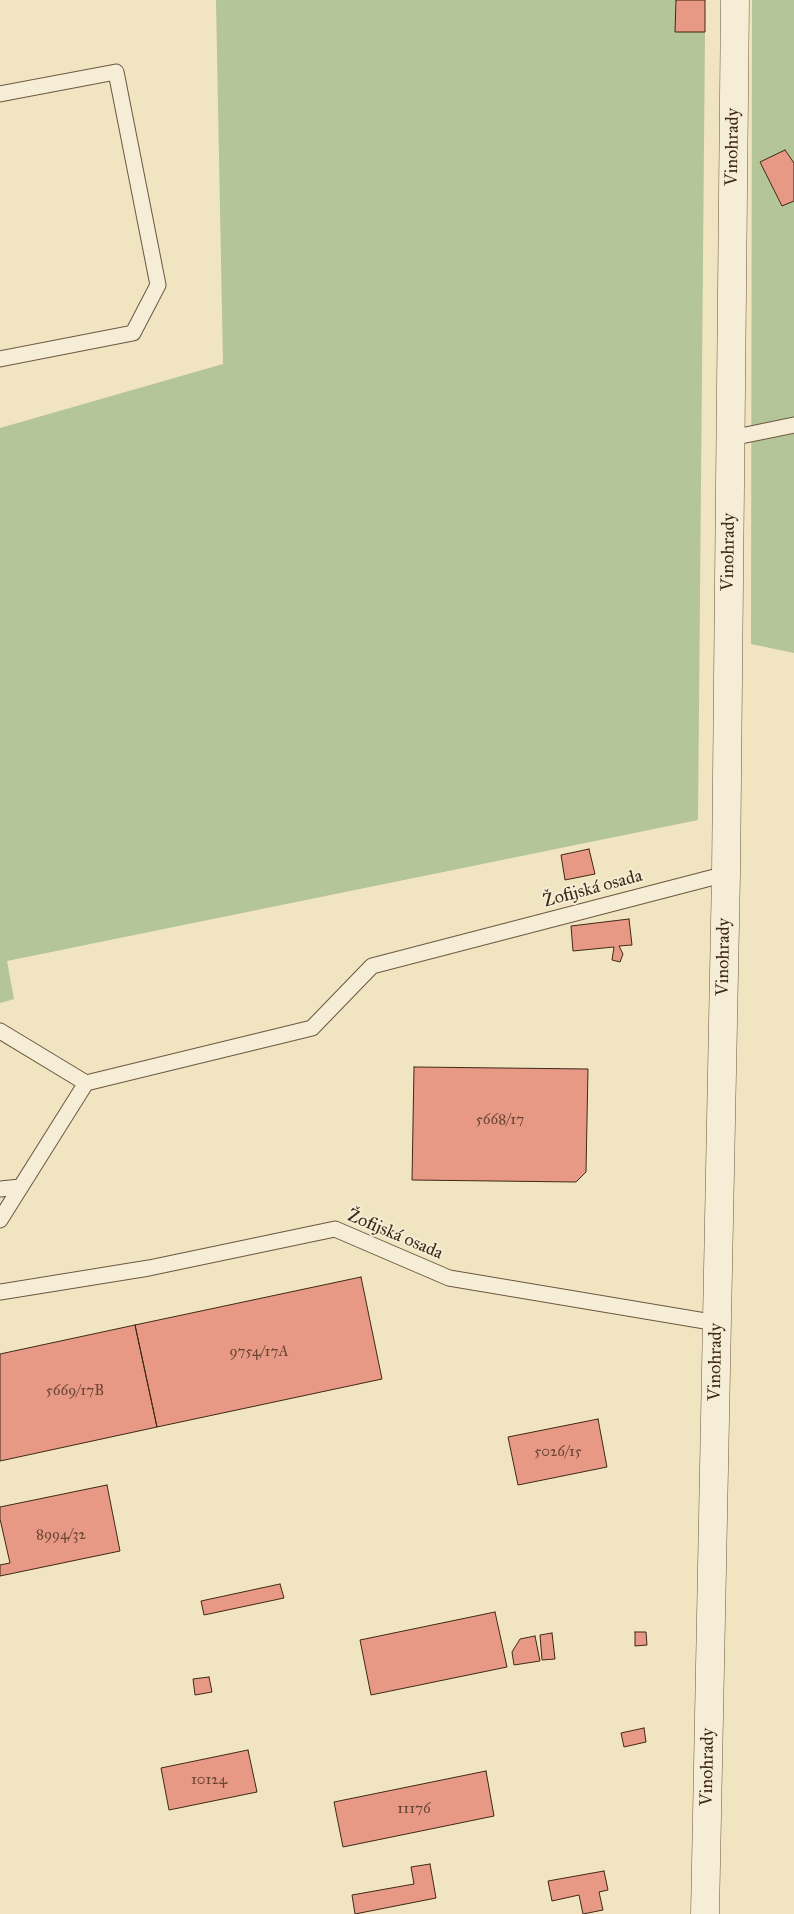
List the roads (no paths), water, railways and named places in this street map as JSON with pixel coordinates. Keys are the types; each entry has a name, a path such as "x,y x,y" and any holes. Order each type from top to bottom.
{"street":[{"name":"Vinohrady","path":"704,1914 726,874 735,0"}],"lane":[{"path":"0,94 116,72 158,285 133,333 0,359"},
{"path":"730,438 794,425"},
{"name":"Žofijská osada","path":"86,1083 312,1028 372,966 726,874"},
{"path":"0,1031 86,1083 0,1220"},
{"path":"0,1189 20,1187"},
{"name":"Žofijská osada","path":"0,1292 149,1268 334,1229 450,1278 717,1323"}]}
